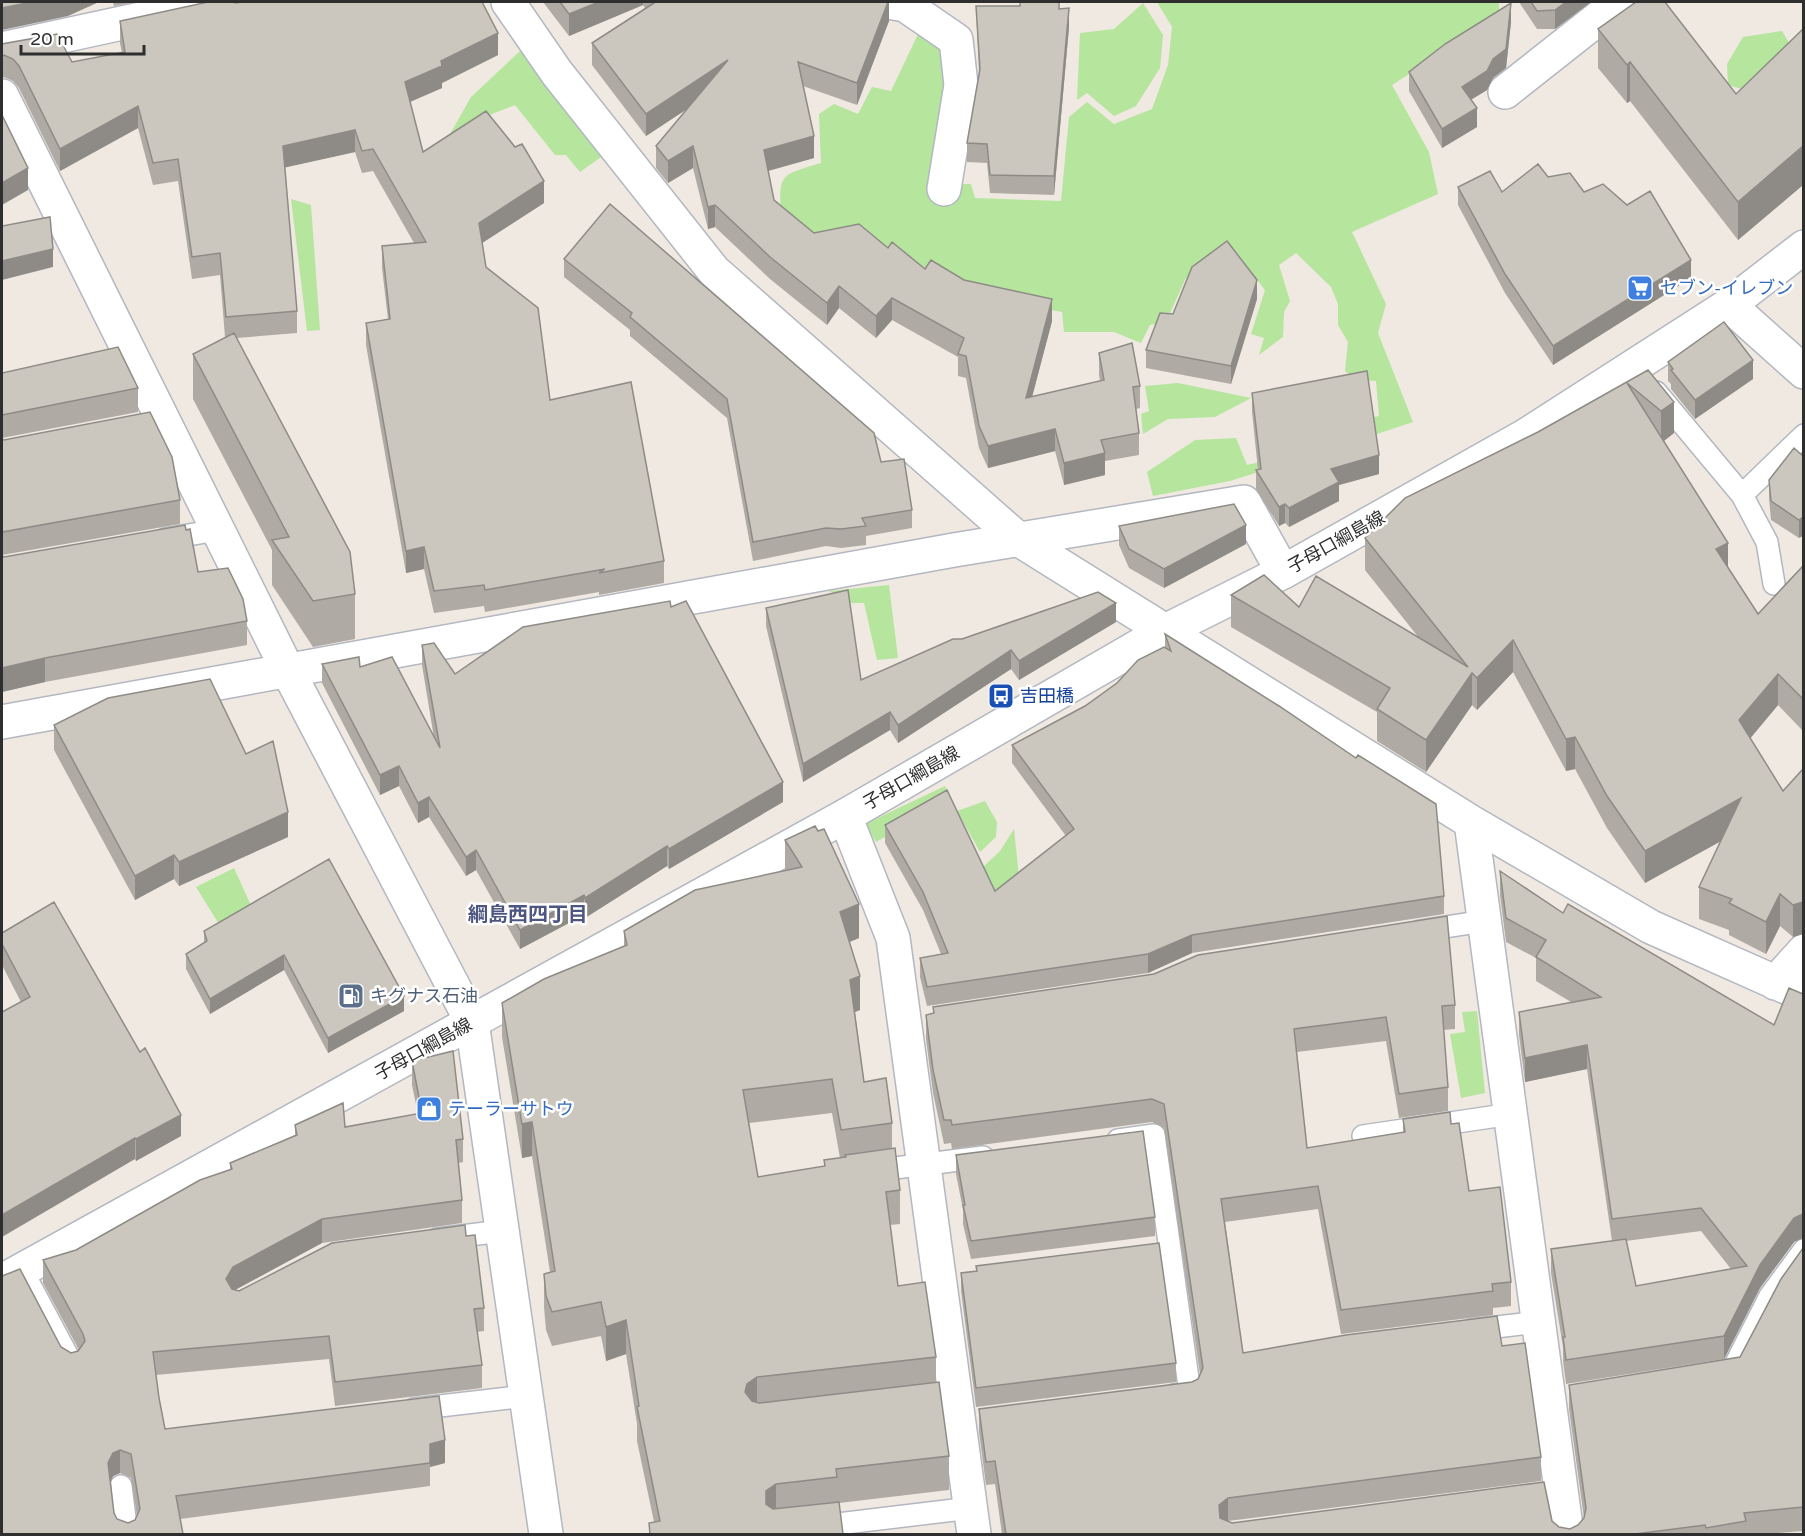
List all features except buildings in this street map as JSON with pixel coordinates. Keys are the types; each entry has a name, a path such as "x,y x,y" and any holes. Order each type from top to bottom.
{"street":[{"path":"2,49 219,2"},
{"path":"888,2 906,5 956,40 962,85 944,189"},
{"path":"1505,92 1619,2"},
{"path":"513,3 557,73 714,271 1018,539 1163,632 1471,822 1651,927 1789,989 1803,951"},
{"path":"2,96 151,422 217,530 287,669 472,1022 546,1534"},
{"name":"子母口綱島線","path":"12,1275 845,816 1163,632 1283,572 1525,436 1729,305 1803,247"},
{"path":"1729,305 1803,372"},
{"path":"2,722 1018,539 1244,502 1283,572"},
{"path":"845,816 893,938 916,1020 924,1164 950,1274 957,1411 972,1521"},
{"path":"1471,822 1539,1322 1561,1397 1550,1493 1567,1534"}],"lane":[{"path":"1635,366 1742,495 1767,542 1774,584"},
{"path":"1742,495 1803,435"},
{"path":"149,542 217,530"},
{"path":"1403,933 1484,921"},
{"path":"1363,1136 1511,1114"},
{"path":"1096,1142 1154,1135 1190,1393 1155,1398"},
{"path":"856,1174 1004,1154"},
{"path":"421,1242 502,1231"},
{"path":"1146,1250 1170,1247"},
{"path":"1698,1376 1732,1371 1770,1296 1803,1250"},
{"path":"12,1275 72,1365"},
{"path":"1447,1334 1539,1322"},
{"path":"391,1412 526,1396"},
{"path":"121,1486 127,1534"},
{"path":"788,1530 972,1521"}],"green space":[{"path":"1157,2 1499,2 1499,10 1481,28 1392,85 1429,152 1438,194 1352,232 1386,304 1378,333 1413,422 1314,455 1312,430 1379,416 1376,381 1355,380 1345,371 1348,342 1338,325 1338,304 1331,287 1296,253 1279,265 1290,301 1284,312 1283,337 1259,355 1264,338 1251,334 1265,290 1232,248 1199,282 1186,278 1166,322 1150,325 1141,343 1114,332 1064,332 1062,312 975,297 820,249 781,215 780,190 785,177 790,173 821,163 819,114 834,104 858,114 872,87 891,91 920,30 943,43 955,184 971,184 975,198 1061,201 1069,117 1087,102 1114,124 1152,109 1168,65 1172,27"},
{"path":"1143,3 1163,35 1160,68 1136,106 1114,116 1087,93 1077,100 1080,33 1114,29"},
{"path":"1782,31 1797,56 1762,95 1728,85 1727,64 1743,37"},
{"path":"520,51 601,157 580,172 566,155 555,155 515,105 479,119 445,143 471,97"},
{"path":"291,199 311,205 320,330 307,331"},
{"path":"1178,383 1251,398 1215,417 1168,419 1143,434 1141,414 1149,411 1145,386"},
{"path":"1236,438 1247,465 1302,453 1303,458 1230,481 1153,496 1147,472 1195,440"},
{"path":"889,585 898,658 877,660 864,603 850,603 829,591"},
{"path":"945,786 952,800 876,842 865,824"},
{"path":"985,801 997,822 996,837 980,852 957,811"},
{"path":"1014,829 1020,886 996,897 983,867 1000,851"},
{"path":"234,868 253,910 222,929 196,887"},
{"path":"1477,1011 1485,1093 1461,1098 1450,1034 1465,1032 1462,1012"}],"place":[{"name":"セブン-イレブン","path":"1640,288"},
{"name":"吉田橋","path":"1001,696"},
{"name":"キグナス石油","path":"351,996"},
{"name":"テーラーサトウ","path":"429,1109"}],"district":[{"name":"綱島西四丁目","path":"528,914"}]}
